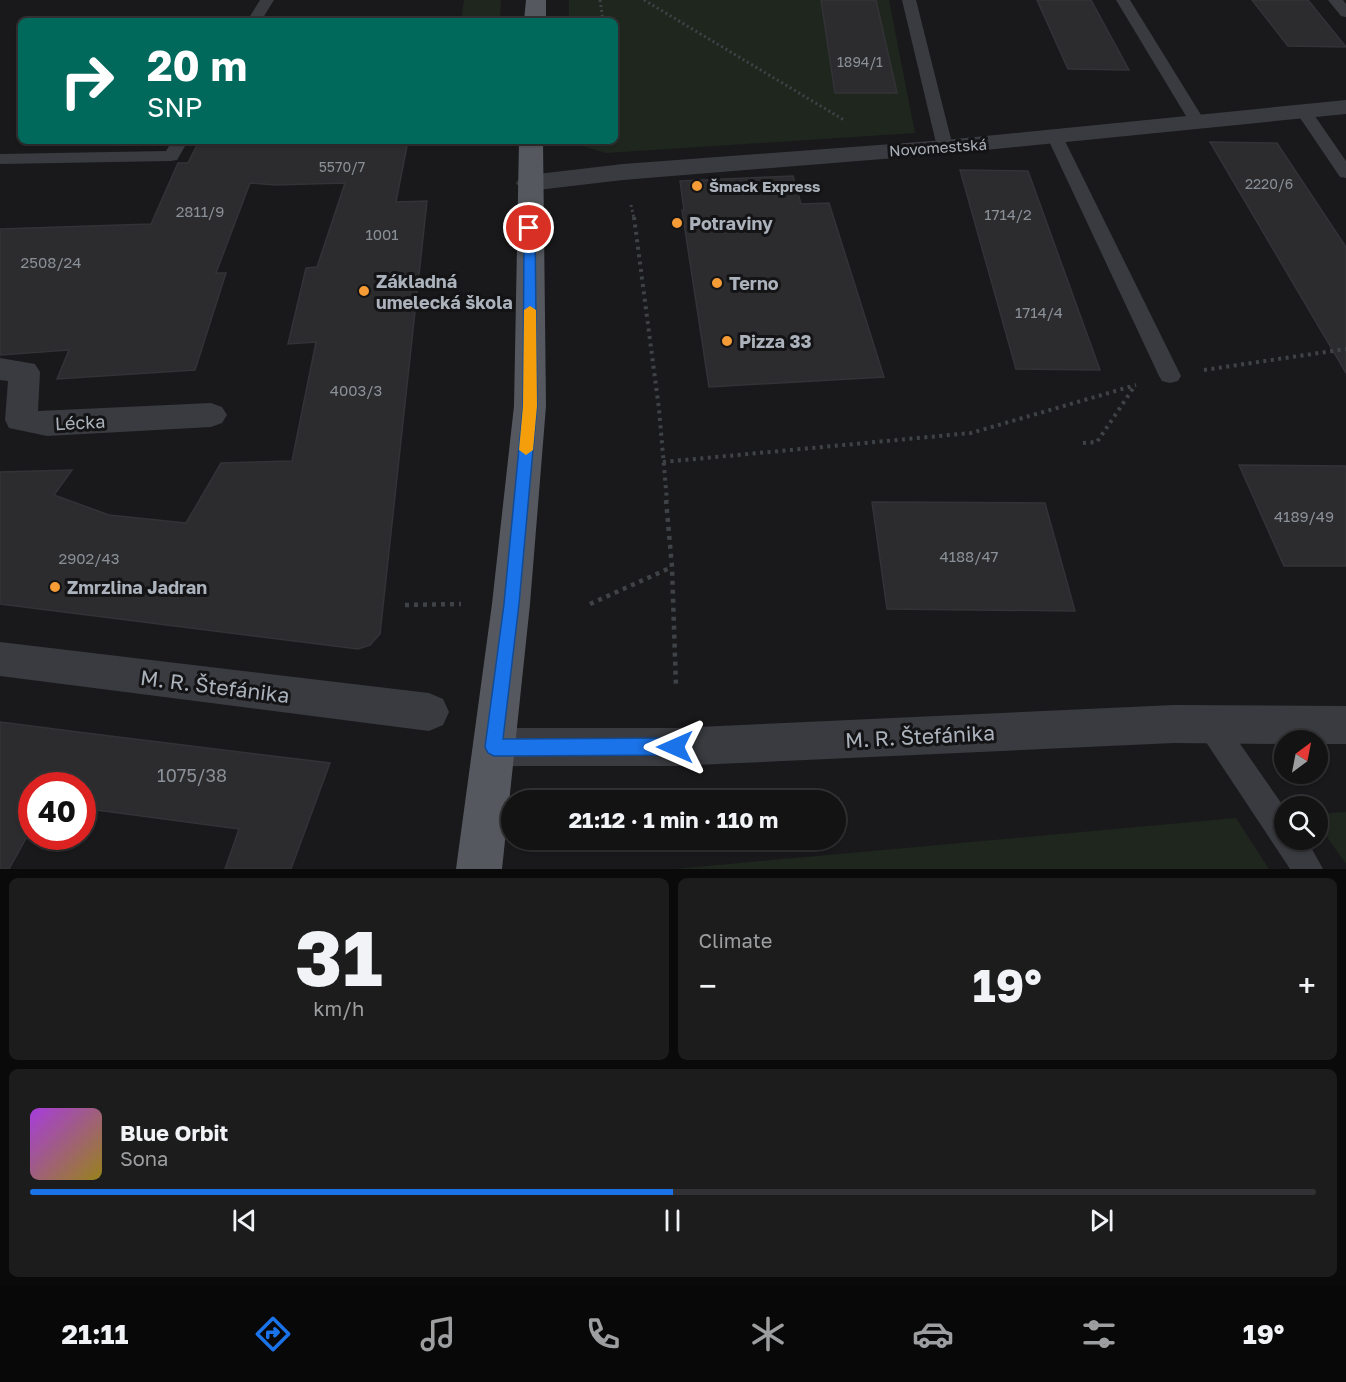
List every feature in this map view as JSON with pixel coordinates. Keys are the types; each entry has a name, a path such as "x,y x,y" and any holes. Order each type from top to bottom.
{"main road":[{"path":"535,18 536,0"},
{"path":"479,869 511,604 530,406 531,144"}],"street":[{"name":"Novomestská","path":"529,183 623,172 1055,137 1346,107"},
{"name":"Lécka","path":"0,369 24,372 21,420 47,424 211,416"},
{"name":"M. R. Štefánika","path":"0,659 429,712"},
{"name":"M. R. Štefánika","path":"494,747 675,747 1210,724 1346,725"}],"lane":[{"path":"256,18 267,0"},
{"path":"909,0 945,147"},
{"path":"1123,0 1198,123"},
{"path":"1335,0 1346,13"},
{"path":"1304,112 1346,173"},
{"path":"1055,137 1170,375"},
{"path":"0,159 171,156 178,144"},
{"path":"1210,724 1274,818"},
{"path":"1295,850 1308,869"}],"path":[{"path":"600,0 603,18"},
{"path":"644,0 894,150"},
{"path":"618,139 637,232 663,462 672,567 676,687"},
{"path":"663,462 971,433 1170,375 1346,349"},
{"path":"1083,443 1097,442 1135,386"},
{"path":"590,604 672,567"},
{"path":"405,605 461,604"}],"shaded area":[{"path":"464,0 501,0 500,18 461,18"},
{"path":"569,0 889,0 915,133 606,153 576,144 618,144 618,18 569,18"},
{"path":"1346,812 1346,864 1328,839 1328,813"},
{"path":"1236,818 1269,869 674,869"}],"building":[{"path":"821,0 876,0 897,93 835,93"},
{"path":"1037,0 1091,0 1129,70 1068,69"},
{"path":"1252,0 1308,0 1346,47 1288,46"},
{"path":"1210,142 1277,143 1346,247 1346,373"},
{"path":"198,144 407,144 396,202 427,201 380,634 370,645 358,649 0,604 0,472 72,470 54,495 109,515 186,523 221,463 292,461 316,342 288,344 306,268 317,267 345,183 275,185 250,183 216,273 226,273 195,370 57,379 69,350 0,355 0,229 151,224 178,163 188,163"},
{"path":"960,170 1028,171 1100,370 1016,369"},
{"path":"793,176 801,204 829,203 884,377 709,387 682,210 684,210 680,181"},
{"path":"1239,465 1346,466 1346,566 1284,566"},
{"path":"872,502 1045,503 1075,611 887,609"},
{"path":"0,722 330,763 291,869 225,869 239,829 96,810 96,772 18,772 20,850 9,869 0,869"}],"slow traffic":[{"path":"526,450 530,406 530,310"}],"place":[{"name":"Šmack Express","path":"697,186"},
{"name":"Potraviny","path":"677,223"},
{"name":"Terno","path":"717,283"},
{"name":"Základná umelecká škola","path":"364,291"},
{"name":"Pizza 33","path":"727,341"},
{"name":"Zmrzlina Jadran","path":"55,587"}],"route":[{"path":"529,228 530,406 511,604 494,747 675,747"}]}
